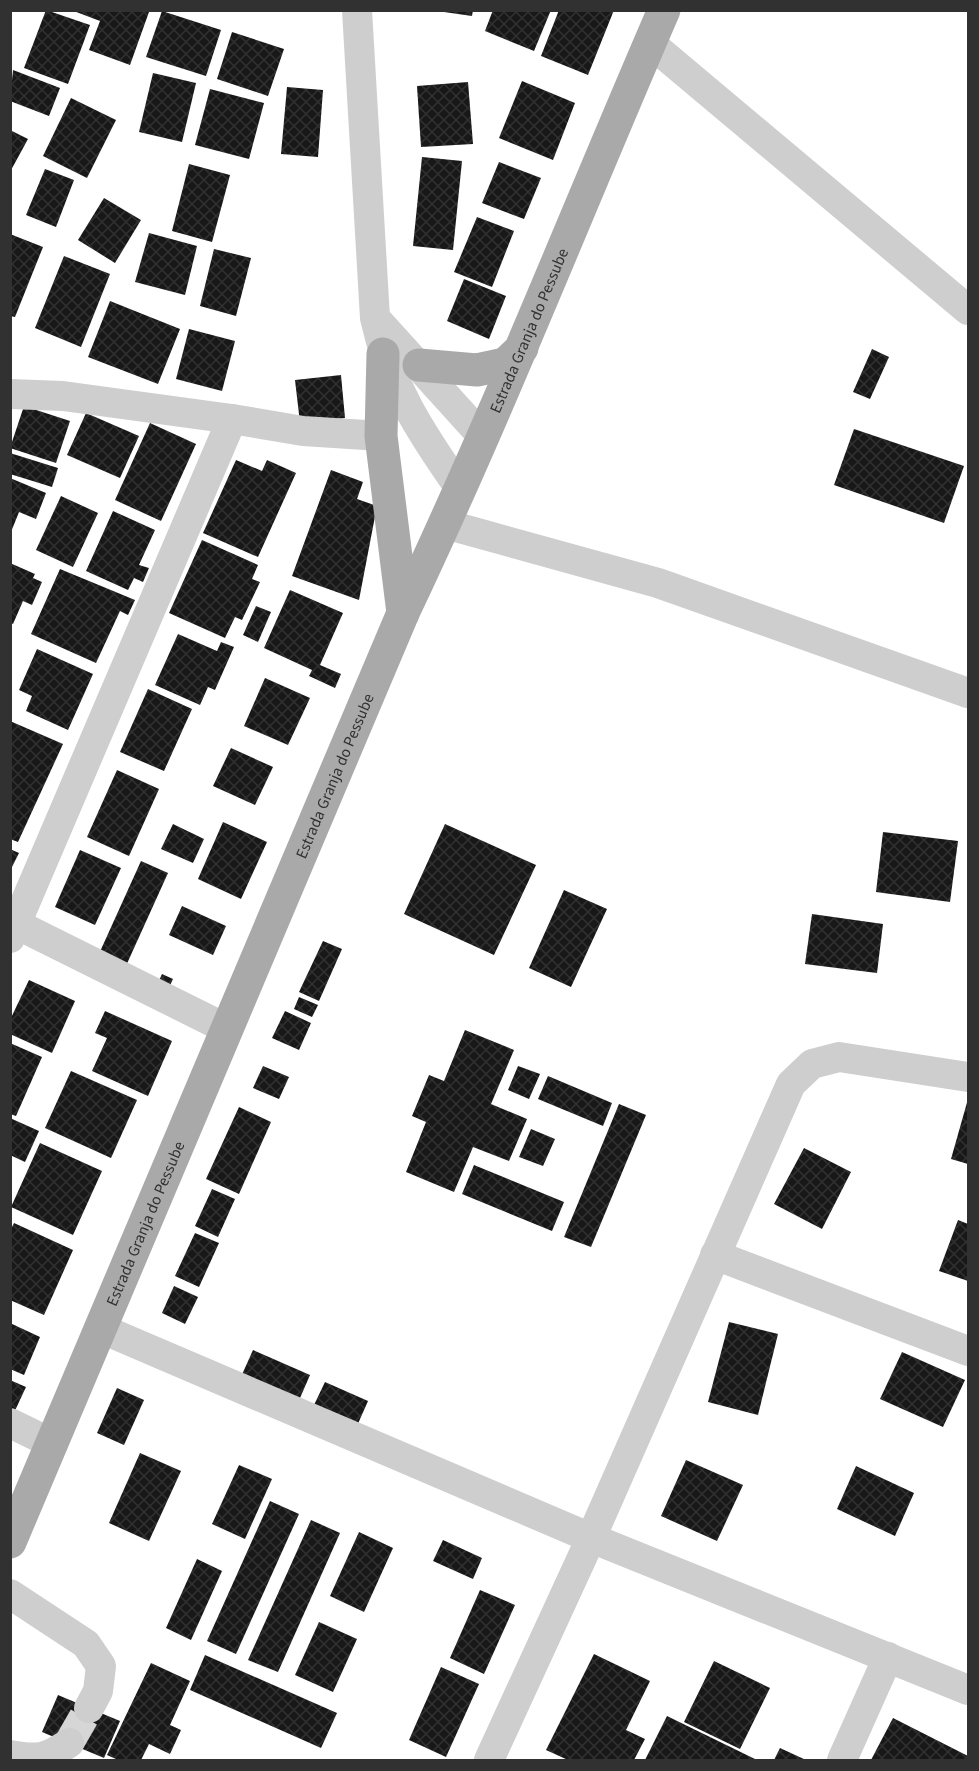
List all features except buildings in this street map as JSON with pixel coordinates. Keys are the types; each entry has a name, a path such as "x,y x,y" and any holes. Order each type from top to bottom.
{"main road":[{"name":"Estrada Granja do Pessube","path":"10,1542 102,1329 403,612 445,524 459,487 522,348 664,10"},
{"path":"418,365 477,370 505,364 522,348"},
{"path":"383,354 381,436 403,612"}],"street":[{"path":"357,10 375,318 383,354 409,410 459,487"},
{"path":"650,43 967,306"},
{"path":"375,318 482,436"},
{"path":"10,394 63,396 232,418 303,431 381,436"},
{"path":"227,1029 12,928 232,418"},
{"path":"445,524 657,583 969,693"},
{"path":"489,1761 591,1538 791,1084 812,1064 839,1057 969,1077"},
{"path":"716,1255 969,1351"},
{"path":"102,1329 591,1538 969,1690"},
{"path":"10,1423 53,1444"},
{"path":"10,1594 86,1644 101,1666 98,1691 89,1708"},
{"path":"842,1761 888,1657"},
{"path":"10,1755 36,1760 69,1743"}],"tunnel":[{"path":"69,1743 89,1708"}]}
